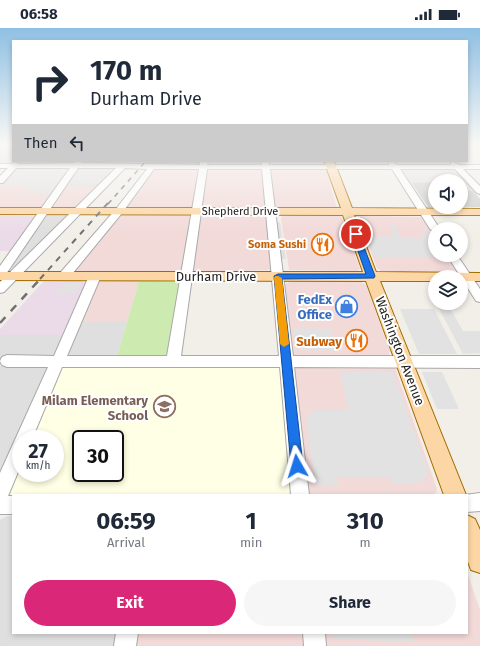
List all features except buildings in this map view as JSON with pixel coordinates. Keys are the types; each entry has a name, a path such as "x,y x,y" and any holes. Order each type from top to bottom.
{"main road":[{"name":"Washington Avenue","path":"333,174 455,494"},
{"path":"0,211 79,211"},
{"name":"Shepherd Drive","path":"79,211 480,212"},
{"name":"Durham Drive","path":"0,275 428,276"},
{"name":"Durham Drive","path":"468,276 480,277"},
{"path":"468,530 480,562"}],"street":[{"path":"0,275 70,174"},
{"path":"0,289 79,211 113,174"},
{"path":"64,276 119,211 147,174"},
{"path":"173,362 202,174"},
{"path":"266,174 300,494"},
{"path":"399,174 430,222"},
{"path":"463,174 480,191"},
{"path":"28,430 95,276"},
{"path":"468,279 480,298"},
{"path":"7,361 480,362"},
{"path":"0,494 12,467"},
{"path":"468,503 480,502"},
{"path":"0,505 12,505"},
{"path":"125,646 127,634"},
{"path":"314,634 315,646"}],"shaded area":[{"path":"9,174 66,174 43,207 0,208 0,184"},
{"path":"13,174 66,174 53,193 25,193 30,187 1,187"},
{"path":"73,174 112,174 101,187 64,187"},
{"path":"150,174 198,174 192,208 125,207"},
{"path":"205,174 263,174 266,208 201,208"},
{"path":"271,174 327,174 337,208 277,208 274,207"},
{"path":"405,174 458,174 428,174 428,207"},
{"path":"405,174 458,174 428,174 428,182 412,183"},
{"path":"468,185 480,199 480,207 468,207"},
{"path":"468,185 473,191 468,191"},
{"path":"64,187 101,187 76,208 53,208"},
{"path":"263,214 266,216 271,270 197,272 193,270 199,217 201,215"},
{"path":"0,215 37,216 13,251 0,251"},
{"path":"70,215 15,269 13,268 11,265 45,216"},
{"path":"120,215 190,216 182,269 178,271 75,271 74,270"},
{"path":"284,215 342,217 360,269 357,271 289,270 281,218"},
{"path":"361,216 422,217 428,225 428,262 452,262 456,270 428,270 428,272 381,271 377,268 358,218"},
{"path":"276,222 280,222 286,259 281,259"},
{"path":"389,224 394,224 401,237 425,237 421,229 427,229 428,257 374,257 366,237 394,236"},
{"path":"104,280 139,281 127,322 79,322 97,282"},
{"path":"44,281 81,281 86,283 65,335 0,335 0,329"},
{"path":"359,281 366,285 390,351 388,357 292,358 285,284 290,282"},
{"path":"64,283 81,283 76,293 57,293"},
{"path":"400,309 435,310 457,354 419,354"},
{"path":"440,310 451,310 463,331 480,331 480,353 463,354"},
{"path":"79,322 127,322 116,360 65,357"},
{"path":"293,328 331,329 336,351 296,350"},
{"path":"0,335 65,335 54,357 47,359 0,359"},
{"path":"0,366 45,366 49,369 22,430 12,430 12,453 0,480"},
{"name":"Milam Elementary School","path":"66,366 276,366 281,368 293,494 12,494 12,498 8,495 12,482 64,482 64,430 33,430 59,370"},
{"path":"293,367 395,368 437,489 436,493 308,494 305,489"},
{"path":"340,372 393,372 429,474 421,482 396,484 387,477 337,477 338,486 315,486 306,417 313,410 348,410"},
{"path":"422,372 442,372 459,409 437,409"},
{"path":"7,516 12,516 12,634 120,634 118,646 0,646 0,520"},
{"path":"468,575 480,610 480,646 327,646 325,634 468,634"},
{"path":"137,634 307,634 308,646 134,646"},
{"path":"332,634 411,634 413,642 333,639"}],"green space":[{"path":"139,281 176,282 180,284 168,357 116,360"}],"railway":[{"path":"108,204 135,174"},
{"path":"40,279 108,203"},
{"path":"0,323 41,278"}],"slow traffic":[{"path":"278,278 284,344"}],"place":[{"name":"Soma Sushi","path":"322,244"},
{"name":"FedEx Office","path":"347,306"},
{"name":"Subway","path":"357,341"},
{"name":"Milam Elementary School","path":"164,407"}],"route":[{"path":"297,466 278,276 371,276 356,234"}]}
